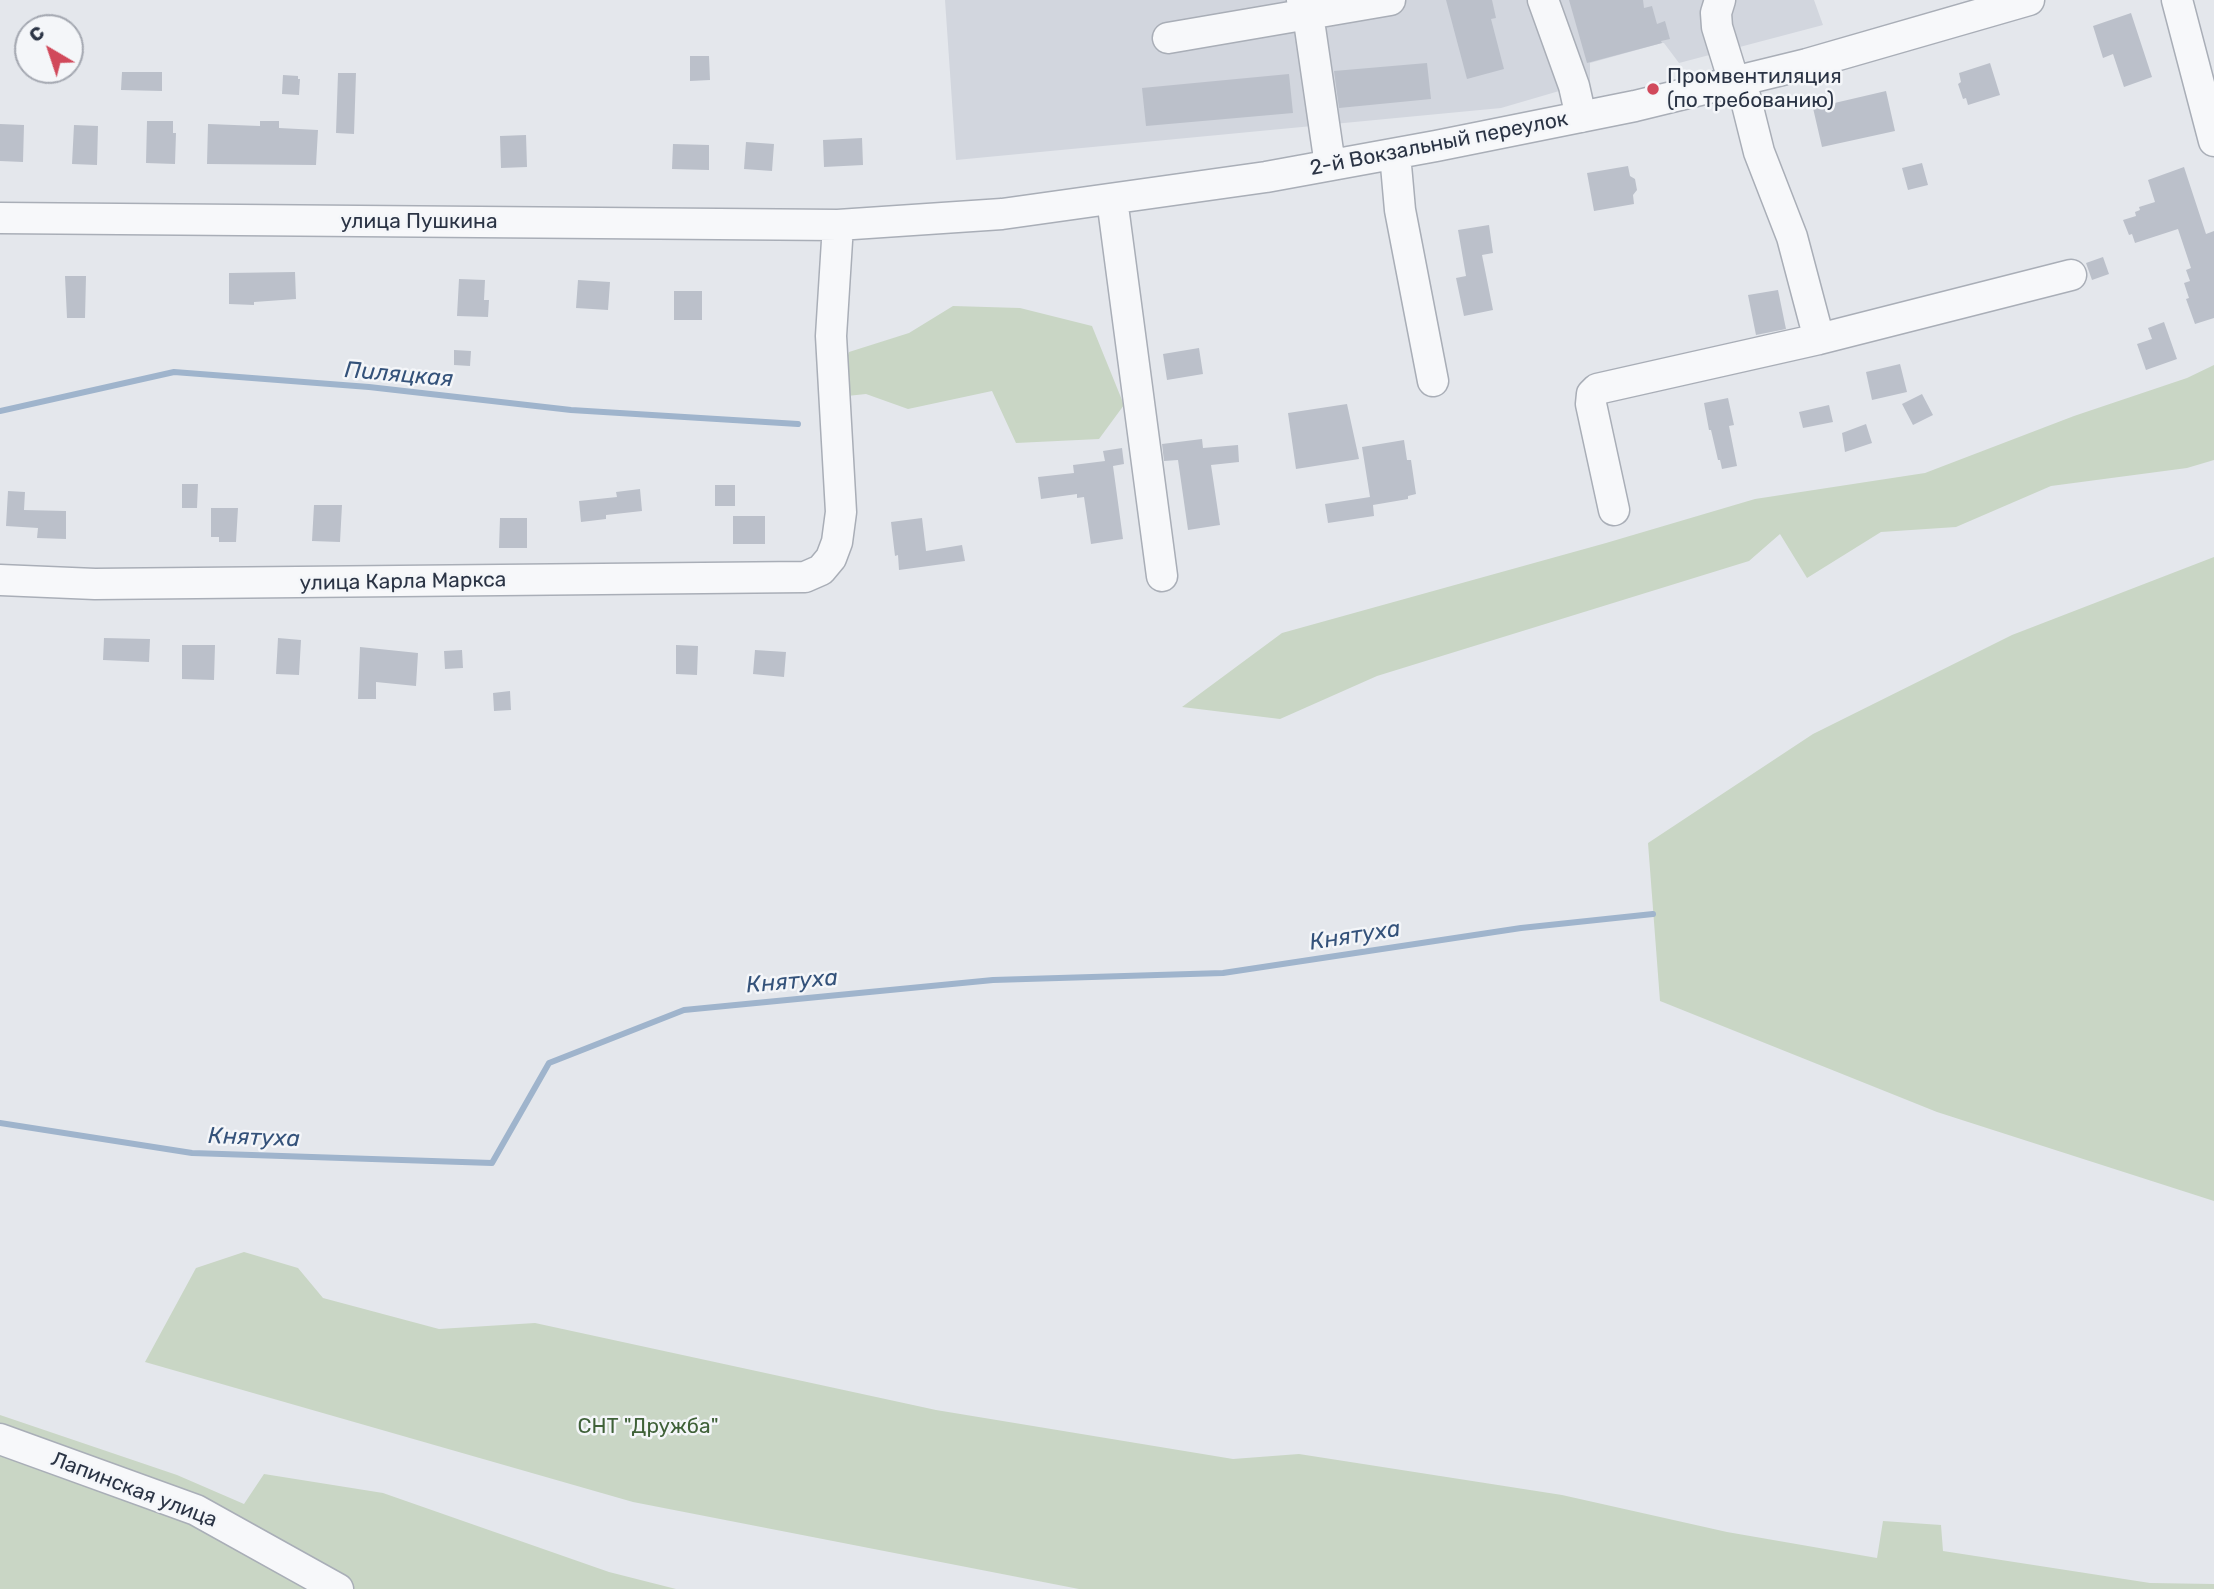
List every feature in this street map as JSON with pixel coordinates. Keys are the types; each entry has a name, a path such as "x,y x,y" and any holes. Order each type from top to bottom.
{"street":[{"path":"1543,0 1574,86 1581,117"},
{"path":"1720,0 1716,13 1717,27 1738,81 1759,152 1792,237 1819,339"},
{"name":"2-й Вокзальный переулок","path":"838,225 1002,214 1395,154 1581,117 1738,81 1807,64 2029,0"},
{"path":"2177,0 2214,141"},
{"path":"1168,38 1305,7 1375,1"},
{"path":"1305,7 1330,165"},
{"path":"1395,154 1400,210 1433,381"},
{"path":"1112,199 1162,576"},
{"name":"улица Пушкина","path":"0,218 838,225"},
{"name":"улица Карла Маркса","path":"0,580 109,584 805,577 821,570 831,558 837,542 841,512 831,336 838,225"},
{"path":"1614,509 1591,404 1592,394 1597,389 1819,339 2071,275"},
{"name":"Лапинская улица","path":"0,1439 196,1510 338,1589"}],"shaded area":[{"path":"945,0 1814,0 1823,25 1679,63 1662,43 1590,63 1590,82 1501,108 956,160"}],"green space":[{"path":"953,306 1020,308 1092,326 1124,405 1099,439 1016,443 992,391 908,409 866,394 847,396 845,365 849,352 909,333"},
{"path":"2214,365 2214,460 2187,468 2051,486 1956,527 1881,532 1807,578 1780,534 1749,561 1377,676 1280,719 1182,707 1282,633 1755,499 1925,473 2074,416 2187,378"},
{"path":"2214,557 2214,1201 1937,1112 1660,1001 1648,843 1813,734 2012,635"},
{"name":"СНТ \"Дружба\"","path":"244,1252 298,1268 323,1298 439,1329 535,1323 936,1410 1233,1459 1299,1454 1562,1495 1727,1532 1877,1558 1883,1521 1941,1525 1943,1551 2150,1583 2214,1584 2214,1589 1079,1589 633,1502 145,1362 196,1268"},
{"path":"0,1415 177,1475 244,1504 264,1474 383,1493 609,1572 676,1589 0,1589"}],"building":[{"path":"1446,0 1492,0 1496,18 1491,19 1504,69 1467,79"},
{"path":"1569,0 1643,0 1644,8 1652,6 1657,24 1665,21 1670,39 1587,63"},
{"path":"2131,13 2152,77 2124,87 2113,54 2103,58 2093,26"},
{"path":"690,56 709,56 710,80 690,81"},
{"path":"1427,63 1431,99 1339,108 1334,71"},
{"path":"1990,63 2000,95 1968,105 1958,84 1961,82 1959,73"},
{"path":"122,72 162,72 162,91 121,90"},
{"path":"338,73 356,73 354,134 336,133"},
{"path":"1289,74 1293,113 1146,126 1142,88"},
{"path":"283,75 298,76 299,95 282,94"},
{"path":"1886,91 1895,131 1822,147 1813,108"},
{"path":"147,121 173,121 173,133 176,133 175,164 146,163"},
{"path":"260,121 279,121 279,128 318,130 316,165 207,164 208,124 260,126"},
{"path":"0,124 24,125 23,162 0,161"},
{"path":"74,125 98,126 97,165 72,164"},
{"path":"526,135 527,167 501,168 500,136"},
{"path":"862,138 863,165 824,167 823,140"},
{"path":"746,142 774,144 772,171 744,169"},
{"path":"673,144 709,145 709,170 672,169"},
{"path":"1922,163 1928,185 1908,190 1902,168"},
{"path":"1628,166 1637,190 1633,195 1634,204 1594,211 1587,173"},
{"path":"2184,167 2206,234 2214,231 2214,318 2195,324 2186,299 2189,298 2184,283 2190,281 2186,270 2191,268 2178,229 2135,243 2123,220 2136,216 2135,212 2140,210 2139,207 2155,202 2148,180"},
{"path":"1489,225 1493,253 1482,255 1493,310 1464,316 1456,278 1466,276 1458,230"},
{"path":"2103,257 2109,274 2092,280 2086,263"},
{"path":"295,272 296,299 254,302 254,305 229,304 229,273"},
{"path":"65,276 86,276 85,318 67,318"},
{"path":"459,279 485,280 484,300 489,300 488,317 457,316"},
{"path":"578,280 610,282 608,310 576,308"},
{"path":"1778,290 1786,329 1756,335 1748,295"},
{"path":"674,291 702,291 702,320 674,320"},
{"path":"2164,322 2177,359 2146,370 2137,344 2152,339 2148,328"},
{"path":"1199,348 1203,374 1167,380 1163,354"},
{"path":"454,350 471,351 470,366 454,365"},
{"path":"1900,364 1907,392 1872,400 1866,372"},
{"path":"1922,394 1933,415 1913,425 1902,404"},
{"path":"1728,398 1734,425 1729,426 1737,466 1722,469 1709,430 1704,403"},
{"path":"1347,404 1359,459 1296,469 1288,413"},
{"path":"1829,405 1833,422 1803,428 1799,412"},
{"path":"1866,424 1872,443 1845,452 1842,433"},
{"path":"1202,439 1203,448 1238,445 1239,462 1211,465 1220,525 1188,530 1178,460 1164,461 1162,444"},
{"path":"1404,440 1407,460 1411,460 1416,494 1408,496 1408,499 1373,505 1374,516 1328,523 1325,504 1370,497 1362,447"},
{"path":"1122,448 1124,464 1113,466 1123,539 1091,544 1084,497 1077,498 1077,494 1041,499 1038,477 1074,473 1073,465 1105,461 1103,451"},
{"path":"182,484 198,484 197,508 182,508"},
{"path":"715,485 735,485 735,506 715,506"},
{"path":"640,489 642,511 606,515 606,519 581,522 579,501 617,497 616,492"},
{"path":"8,491 25,492 24,510 66,511 66,539 37,538 38,528 6,526"},
{"path":"314,505 342,505 340,542 312,541"},
{"path":"211,508 238,508 236,542 219,542 219,537 211,537"},
{"path":"733,516 765,516 765,544 733,544"},
{"path":"500,518 527,518 527,548 499,548"},
{"path":"922,518 926,551 962,545 965,561 899,570 891,522"},
{"path":"104,638 150,639 149,662 103,660"},
{"path":"278,638 301,640 299,675 276,674"},
{"path":"182,645 215,645 214,680 182,679"},
{"path":"676,645 698,646 697,675 676,674"},
{"path":"360,647 418,653 416,686 376,682 376,699 358,699"},
{"path":"462,650 463,668 445,669 444,651"},
{"path":"755,650 786,652 784,677 753,674"},
{"path":"510,691 511,710 494,711 493,693"}],"waterway":[{"name":"Пиляцкая","path":"0,411 174,372 369,387 571,410 798,424"},
{"name":"Княтуха","path":"0,1123 192,1153 492,1163 549,1063 684,1010 993,980 1223,973 1521,928 1653,914"}],"place":[{"name":"Промвентиляция (по требованию)","path":"1653,89"}]}
